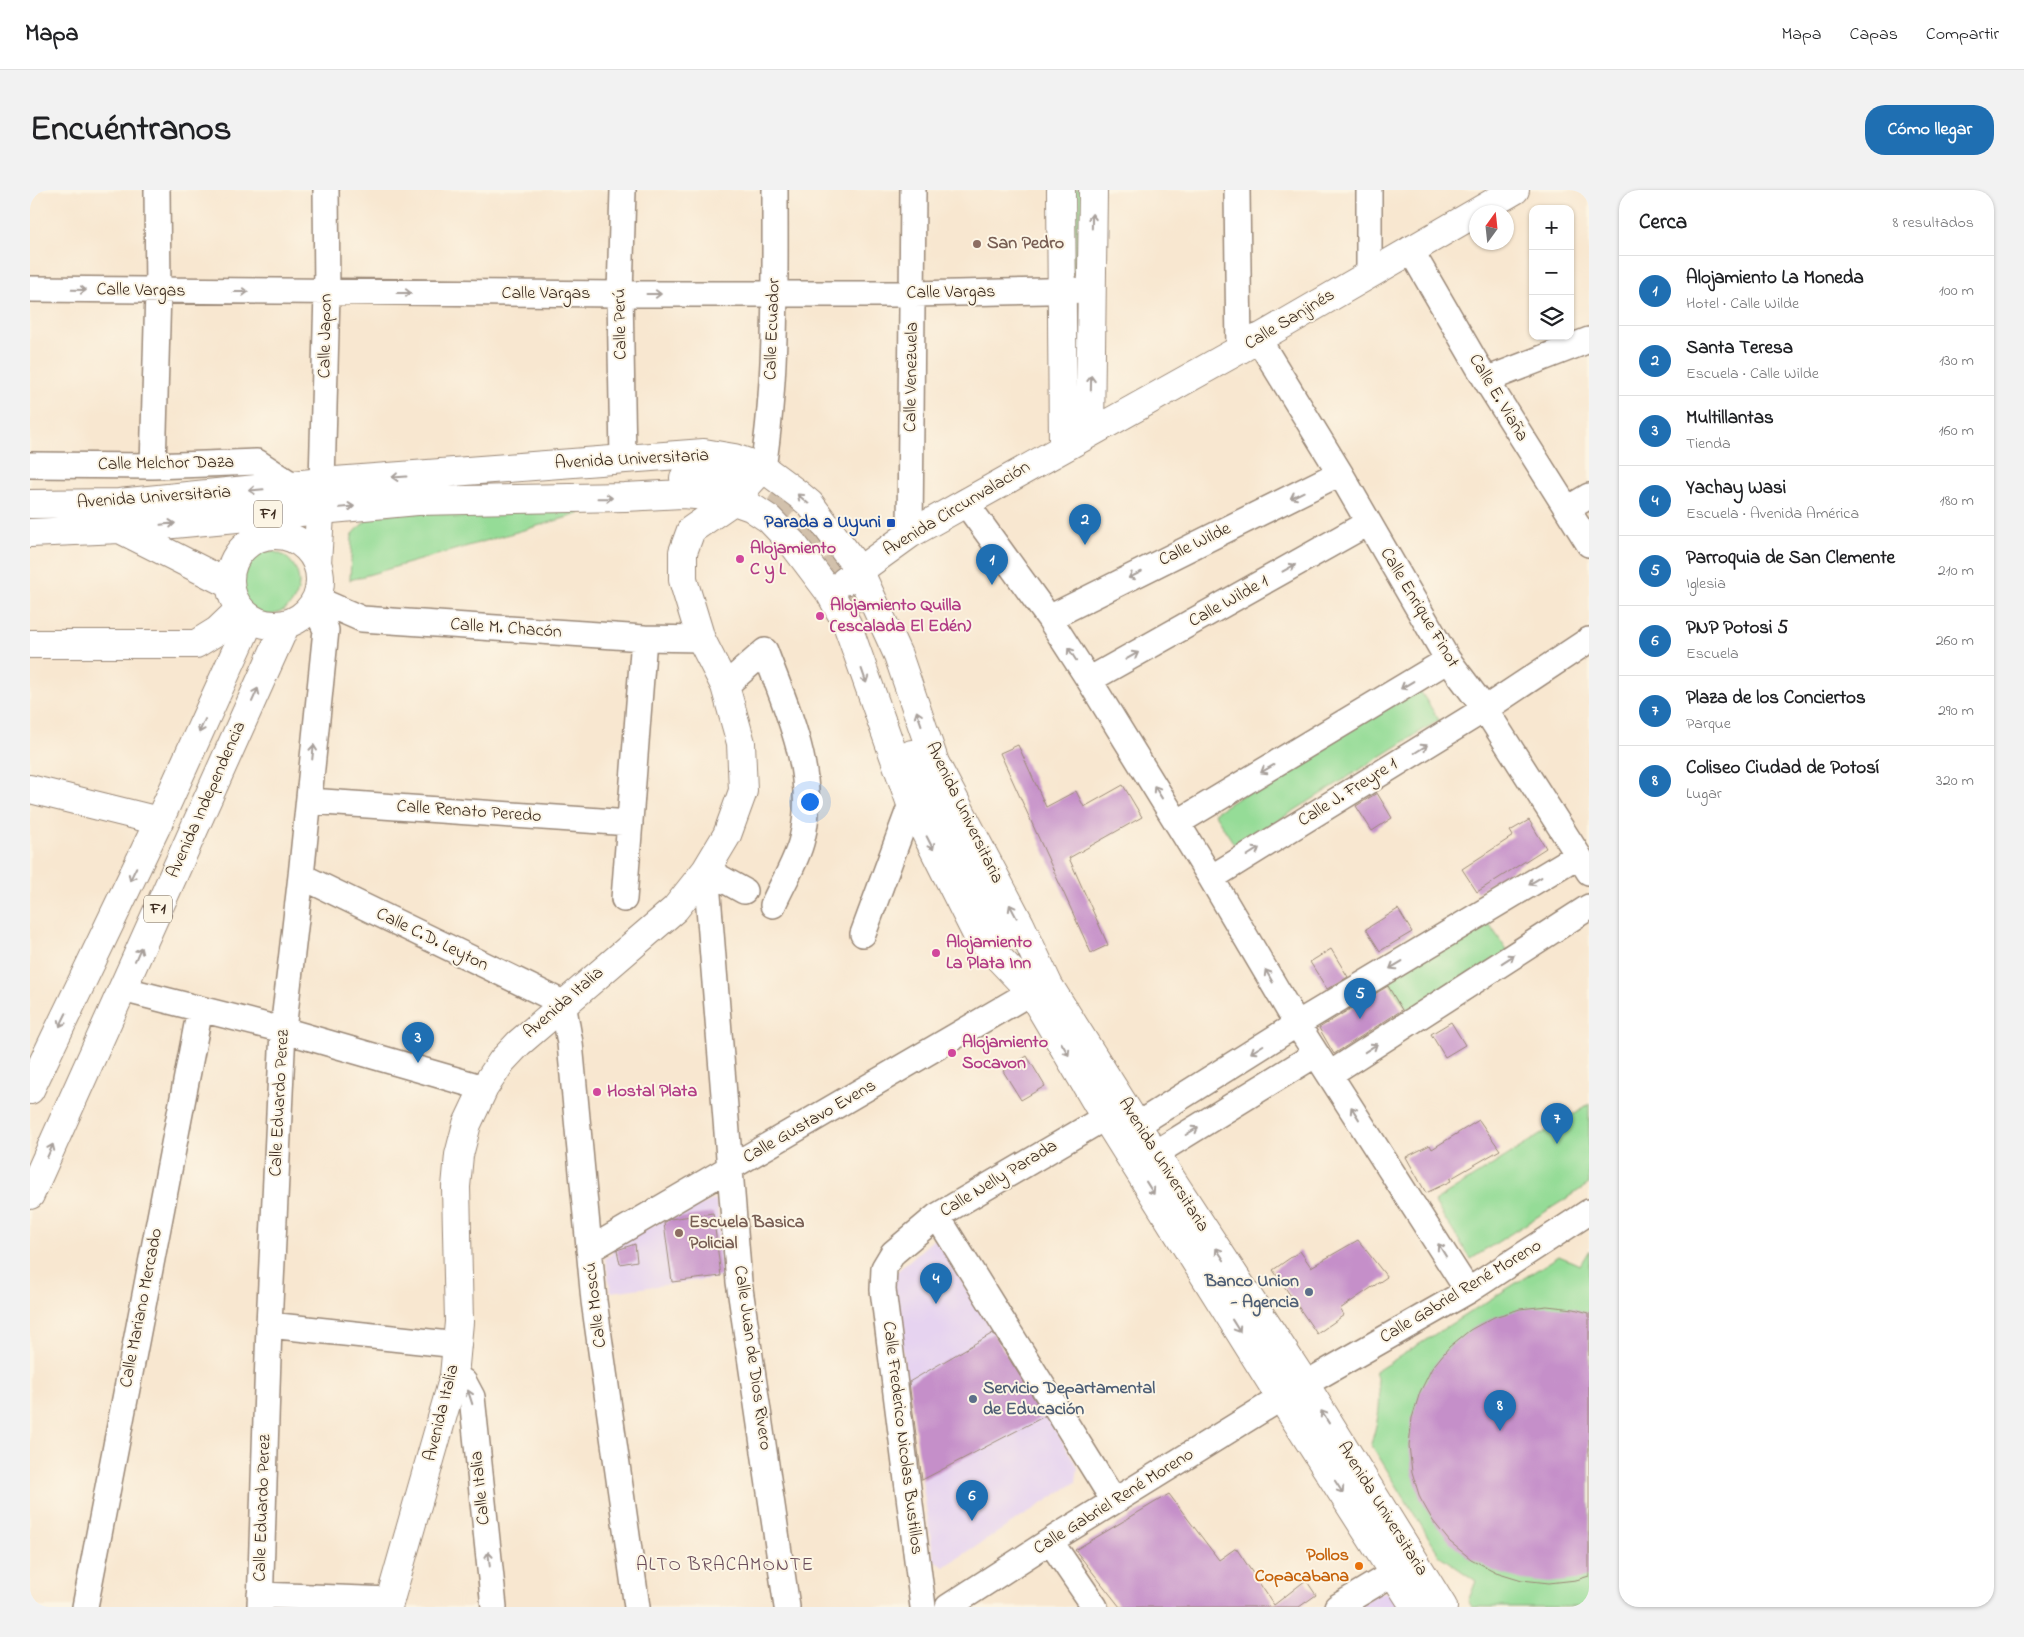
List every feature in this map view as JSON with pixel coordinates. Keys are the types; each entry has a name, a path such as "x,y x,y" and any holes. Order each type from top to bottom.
{"main road":[{"path":"1061,190 1063,447"},
{"path":"1090,432 1093,190"},
{"name":"Calle Sanjinés","path":"1063,447 1248,344 1510,191"},
{"name":"Avenida Circunvalación","path":"830,593 910,534 1063,447"},
{"name":"Avenida Universitaria","path":"30,533 120,529 447,474 623,458 704,453 734,458 763,468 810,504 859,570 898,655 935,763 1020,924 1040,989 1145,1160 1281,1398 1404,1567 1443,1607"},
{"path":"691,530 732,489 763,468"},
{"path":"447,474 544,482 732,489"},
{"path":"417,500 544,482"},
{"name":"Avenida Universitaria","path":"321,496 417,500 625,497 682,494 723,497 732,489 751,507 769,519 793,544 830,593 847,624 911,804 977,935 1040,989"},
{"name":"Avenida Italia","path":"389,1603 454,1376 458,1333 456,1187 459,1155 467,1124 484,1088 502,1061 563,1003 675,909 706,870 727,835 743,791 741,744 725,686 701,639 683,580 683,552 691,530 692,506 682,494"},
{"path":"229,584 233,598 245,614 268,624 286,624 298,619 315,601 320,585 317,564 321,496"},
{"path":"254,539 291,499"},
{"name":"Avenida Universitaria","path":"30,504 291,499"},
{"name":"F1","path":"120,529 229,584 230,570 234,558 243,547 254,539 267,535 281,534 294,538 305,546 317,564"},
{"path":"860,612 922,781 1004,934 1040,989"},
{"path":"30,644 196,644 245,614"},
{"name":"Avenida Independencia","path":"30,1090 159,821 245,614"},
{"name":"Avenida Independencia","path":"30,1195 286,624"},
{"path":"30,790 159,821"},
{"name":"Avenida Universitaria","path":"1145,1160 1305,1384 1404,1567 1415,1607"},
{"path":"1281,1398 1292,1406 1301,1403 1307,1395 1305,1384"}],"street":[{"path":"153,466 158,291 157,190"},
{"name":"Calle Japon","path":"321,496 327,292 326,190"},
{"name":"Calle Perú","path":"623,458 620,294 624,190"},
{"name":"Calle Ecuador","path":"763,468 768,435 775,294 775,190"},
{"name":"Calle Venezuela","path":"910,534 914,294 913,190"},
{"path":"1237,190 1248,344"},
{"path":"1368,274 1369,190"},
{"name":"Calle E. Viaña","path":"1410,249 1486,380 1589,544"},
{"name":"Calle Vargas","path":"30,289 620,294 914,294 1092,290"},
{"path":"1486,380 1589,340"},
{"name":"Calle Enrique Finot","path":"1248,344 1340,473 1448,660 1485,709 1583,864"},
{"name":"Calle Melchor Daza","path":"30,465 153,466 257,462 291,499"},
{"name":"Calle Wilde","path":"1049,618 1340,473"},
{"path":"1567,510 1589,496"},
{"path":"965,502 1049,618 1089,680 1202,874 1468,1292"},
{"name":"Calle Wilde 1","path":"1089,680 1368,523"},
{"path":"30,541 72,531"},
{"name":"Calle M. Chacón","path":"315,601 362,619 644,638 701,639"},
{"name":"Calle Eduardo Perez","path":"260,1601 269,1325 283,1030 326,630 315,601"},
{"path":"624,899 644,638"},
{"name":"Calle J. Freyre 1","path":"1202,874 1485,709 1589,640"},
{"path":"725,686 765,651 796,735 804,769 806,801 802,839 772,905"},
{"path":"1178,834 1448,660"},
{"name":"Calle Renato Peredo","path":"309,801 630,823"},
{"path":"863,934 911,804"},
{"name":"Calle Nelly Parada","path":"884,1268 893,1253 937,1216 1122,1121 1583,864"},
{"path":"706,870 744,891"},
{"name":"Calle Juan de Dios Rivero","path":"706,870 740,1282 787,1607"},
{"name":"Calle C.D. Leyton","path":"301,876 563,1003"},
{"path":"1330,1074 1589,907"},
{"path":"122,989 283,1030 484,1088"},
{"name":"Calle Gustavo Evens","path":"589,1250 1040,989"},
{"name":"Calle Moscú","path":"563,1003 570,1043 589,1250 637,1607"},
{"name":"Calle Mariano Mercado","path":"85,1607 200,1009"},
{"path":"1145,1160 1316,1054"},
{"name":"Calle Gabriel René Moreno","path":"1305,1384 1468,1292 1589,1212"},
{"path":"937,1216 1114,1501"},
{"name":"Calle Frederico Nicolas Bustillos","path":"884,1268 883,1290 923,1607"},
{"path":"269,1325 458,1333"},
{"name":"Calle Italia","path":"454,1376 464,1382 472,1398 494,1607"},
{"name":"Calle Gabriel René Moreno","path":"948,1607 1050,1541 1281,1398"},
{"path":"1050,1541 1095,1607"},
{"path":"1337,1607 1404,1567"},
{"path":"260,1601 389,1603"}],"shaded area":[{"name":"Escuela Basica Policial","path":"716,1199 725,1277 611,1292 605,1258 612,1254 611,1247 663,1220"},
{"path":"935,1238 995,1333 907,1383 892,1276"},
{"path":"1046,1415 1078,1467 1076,1482 944,1567 934,1560 922,1480"},
{"path":"1390,1592 1399,1607 1356,1607 1378,1593"}],"green space":[{"path":"1070,190 1085,190 1086,274 1070,274"},
{"path":"579,504 579,514 350,580 352,535 371,515"},
{"path":"267,551 285,557 293,565 299,583 293,601 285,609 267,615 249,609 241,601 235,583 241,565 249,557"},
{"path":"1417,686 1439,720 1236,847 1214,813"},
{"path":"1486,919 1508,952 1410,1014 1387,979"},
{"path":"1589,1104 1589,1184 1471,1259 1434,1202"},
{"path":"1589,1250 1589,1607 1472,1607 1468,1601 1476,1581 1440,1556 1371,1444 1378,1417 1380,1399 1375,1372 1559,1256 1580,1265"}],"building":[{"path":"1018,745 1046,807 1076,791 1084,807 1123,785 1142,817 1069,858 1108,945 1091,953 1000,753"},
{"path":"1377,793 1392,818 1372,831 1356,806"},
{"path":"1529,820 1546,848 1477,892 1462,869 1513,836 1510,831"},
{"path":"1398,909 1412,932 1380,951 1366,929"},
{"path":"1331,949 1348,977 1327,989 1310,962"},
{"path":"1388,986 1402,1010 1334,1054 1319,1028"},
{"path":"1451,1022 1465,1045 1445,1057 1431,1034"},
{"path":"1027,1056 1045,1086 1021,1100 1003,1071"},
{"path":"1479,1120 1500,1150 1450,1179 1451,1181 1426,1193 1406,1157 1430,1145 1432,1149"},
{"path":"713,1213 721,1276 672,1282 664,1223 670,1219"},
{"path":"1358,1240 1387,1277 1340,1309 1344,1315 1317,1334 1273,1270 1300,1251 1311,1267"},
{"path":"635,1244 637,1261 620,1264 617,1250"},
{"path":"1547,1306 1589,1313 1589,1576 1576,1580 1549,1583 1522,1580 1496,1572 1471,1559 1450,1542 1433,1521 1420,1498 1412,1472 1409,1445 1412,1418 1420,1392 1432,1368 1449,1347 1470,1330 1494,1317 1520,1309"},
{"name":"Servicio Departamental de Educación","path":"993,1333 1045,1416 922,1480 909,1382"},
{"path":"1169,1494 1219,1560 1236,1548 1274,1605 1306,1580 1316,1595 1299,1607 1120,1607 1075,1550"}],"tunnel":[{"path":"732,478 775,501 812,532 832,560 860,612"}],"place":[{"name":"San Pedro","path":"977,244"},
{"name":"Parada a Uyuni","path":"891,523"},
{"name":"Santa Teresa","path":"1085,545"},
{"name":"Alojamiento C y L","path":"740,559"},
{"name":"Alojamiento La Moneda","path":"992,585"},
{"name":"Alojamiento Quilla (escalada El Edén)","path":"820,616"},
{"name":"Alojamiento La Plata Inn","path":"936,953"},
{"name":"Parroquia de San Clemente","path":"1360,1019"},
{"name":"Alojamiento Socavon","path":"952,1053"},
{"name":"Multillantas","path":"418,1063"},
{"name":"Hostal Plata","path":"597,1092"},
{"name":"Plaza de los Conciertos","path":"1557,1144"},
{"name":"Escuela Basica Policial","path":"679,1233"},
{"name":"Banco Union - Agencia","path":"1309,1292"},
{"name":"Yachay Wasi","path":"936,1304"},
{"name":"Servicio Departamental de Educación","path":"973,1399"},
{"name":"Coliseo Ciudad de Potosí","path":"1500,1431"},
{"name":"PNP Potosi 5","path":"972,1521"},
{"name":"Pollos Copacabana","path":"1359,1566"}],"district":[{"name":"ALTO BRACAMONTE","path":"725,1565"}]}
